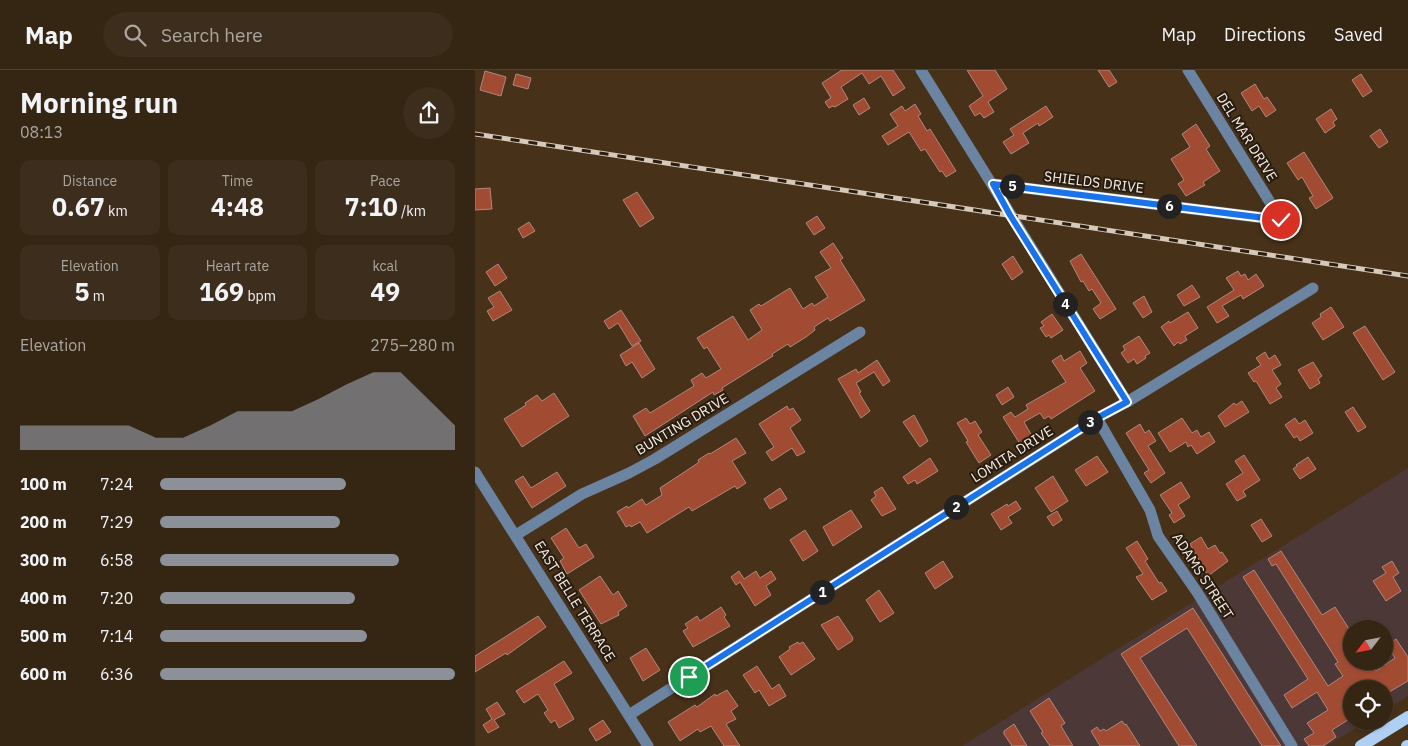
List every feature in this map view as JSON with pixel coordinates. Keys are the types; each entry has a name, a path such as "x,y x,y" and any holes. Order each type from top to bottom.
{"main road":[{"path":"1361,746 1408,717"}],"street":[{"path":"921,70 1127,402"},
{"name":"DEL MAR DRIVE","path":"1188,70 1281,220"},
{"name":"SHIELDS DRIVE","path":"993,184 1281,220"},
{"name":"LOMITA DRIVE","path":"629,715 1097,418 1127,402 1313,288"},
{"name":"BUNTING DRIVE","path":"516,534 582,494 655,459 860,332"},
{"name":"ADAMS STREET","path":"1097,418 1150,510 1158,536 1197,592 1292,746"},
{"name":"EAST BELLE TERRACE","path":"475,472 516,534 648,746"}],"shaded area":[{"path":"1408,468 1408,696 1393,705 1393,680 1343,680 1343,730 1353,730 1327,746 962,746"}],"building":[{"path":"842,70 893,70 905,88 893,96 881,76 869,84 862,73 841,87 848,99 835,107 829,108 825,102 831,98 822,83"},
{"path":"967,70 995,70 1007,89 988,102 994,112 984,118 980,113 975,116 969,106 983,96"},
{"path":"1098,70 1109,70 1117,82 1109,87"},
{"path":"485,71 506,77 501,96 480,90"},
{"path":"516,74 531,78 528,89 513,85"},
{"path":"1361,74 1372,91 1363,97 1352,80"},
{"path":"1255,84 1264,99 1267,97 1276,110 1266,117 1259,106 1252,111 1241,93"},
{"path":"864,98 870,108 859,115 853,105"},
{"path":"915,104 921,114 918,116 927,131 930,129 956,171 946,177 942,171 940,172 925,149 921,151 909,132 888,145 882,136 898,126 890,114 902,106 905,111"},
{"path":"1046,106 1053,117 1039,126 1038,123 1023,133 1029,143 1011,154 1003,142 1014,135 1010,129"},
{"path":"1331,109 1337,119 1333,122 1335,126 1325,133 1316,119"},
{"path":"1196,124 1210,146 1206,149 1220,171 1203,182 1205,185 1186,196 1178,184 1184,180 1171,159 1190,147 1182,134"},
{"path":"1380,129 1388,142 1379,148 1370,136"},
{"path":"1304,152 1333,198 1316,209 1309,198 1313,196 1302,177 1298,180 1287,163"},
{"path":"490,188 492,209 475,210 475,189"},
{"path":"637,192 654,218 640,227 623,200"},
{"path":"817,216 825,228 814,235 806,223"},
{"path":"529,222 535,231 523,238 518,229"},
{"path":"833,243 843,258 840,260 865,300 830,321 828,318 814,327 815,330 806,337 790,347 788,344 772,354 773,356 722,388 723,390 714,395 713,392 645,436 633,416 646,408 650,413 694,386 691,380 702,373 706,378 721,369 707,347 704,349 697,338 733,316 748,340 762,330 750,310 759,304 761,306 790,288 803,309 812,303 814,306 828,297 815,277 831,268 820,252"},
{"path":"1081,254 1116,309 1100,319 1093,309 1101,303 1092,289 1089,291 1083,281 1081,282 1070,261"},
{"path":"1013,256 1023,272 1012,280 1002,264"},
{"path":"498,264 507,278 495,286 486,272"},
{"path":"1238,271 1241,276 1245,274 1248,280 1256,274 1264,286 1243,299 1241,295 1222,306 1229,316 1217,323 1207,307 1234,290 1226,278"},
{"path":"1192,285 1200,297 1184,306 1177,295"},
{"path":"500,291 512,310 493,321 487,311 494,307 488,298"},
{"path":"1144,296 1152,312 1143,318 1133,303"},
{"path":"1331,307 1344,327 1323,340 1312,323 1321,317 1320,314"},
{"path":"621,310 641,341 632,346 618,323 609,329 604,321"},
{"path":"1188,312 1198,328 1185,336 1187,340 1180,344 1178,342 1174,346 1161,327"},
{"path":"1052,314 1063,330 1051,338 1049,335 1046,337 1040,328 1044,326 1041,322"},
{"path":"1365,326 1395,372 1383,380 1353,333"},
{"path":"1139,336 1150,353 1137,364 1134,359 1128,363 1121,353 1125,350 1123,346"},
{"path":"639,343 655,369 642,378 632,362 626,366 620,355"},
{"path":"1080,351 1087,363 1080,368 1095,391 1051,419 1049,416 1044,419 1040,413 1024,422 1032,436 1020,444 1003,417 1011,412 1015,417 1028,409 1026,405 1066,382 1052,361 1061,355 1064,361"},
{"path":"1265,352 1269,359 1275,355 1281,365 1272,370 1281,384 1276,388 1282,397 1270,404 1256,381 1254,382 1248,373 1261,365 1256,358"},
{"path":"877,360 890,381 883,386 874,372 856,383 861,392 859,393 870,411 861,418 838,379 856,369 858,373"},
{"path":"1313,362 1322,376 1318,379 1320,383 1310,389 1298,370"},
{"path":"1008,387 1014,397 1002,405 996,395"},
{"path":"554,393 569,416 522,447 504,419 526,405 525,403 537,395 542,401"},
{"path":"1242,401 1249,412 1225,427 1218,416 1234,403 1236,405"},
{"path":"787,406 789,410 793,408 801,420 790,428 805,452 797,456 792,448 772,461 766,452 774,447 759,424"},
{"path":"1353,407 1366,427 1358,432 1345,412"},
{"path":"914,415 928,441 920,447 903,422"},
{"path":"966,418 970,424 975,421 982,432 978,435 991,455 979,463 957,423"},
{"path":"1182,418 1192,433 1197,430 1201,437 1209,432 1215,442 1197,454 1191,445 1188,447 1186,442 1170,452 1158,433"},
{"path":"1295,418 1299,424 1305,420 1313,433 1300,441 1297,436 1294,438 1285,425"},
{"path":"1140,424 1145,433 1149,430 1156,441 1148,446 1165,473 1151,483 1144,473 1149,470 1126,433"},
{"path":"736,438 746,453 732,461 746,483 737,489 735,486 692,511 689,507 647,533 640,522 631,527 630,525 626,527 617,512 627,506 628,508 642,499 646,505 662,495 660,488 695,465 699,462 698,460"},
{"path":"1244,455 1260,480 1243,491 1246,496 1237,501 1226,484 1243,473 1235,461"},
{"path":"1097,456 1108,472 1086,486 1075,470"},
{"path":"1308,457 1316,469 1300,479 1293,469"},
{"path":"930,458 938,471 917,484 915,480 908,484 903,477"},
{"path":"557,472 566,486 532,508 515,481 523,476 531,488"},
{"path":"1053,476 1068,501 1051,512 1035,488"},
{"path":"1181,482 1190,497 1178,505 1185,516 1174,523 1169,515 1172,513 1160,495"},
{"path":"882,487 896,509 882,516 871,500 876,496 874,492"},
{"path":"780,488 787,499 770,509 764,499"},
{"path":"1016,501 1021,509 1008,517 1012,523 1001,530 991,514"},
{"path":"851,510 862,527 833,546 823,527"},
{"path":"1057,511 1062,520 1053,526 1047,517"},
{"path":"1261,519 1272,536 1262,542 1251,525"},
{"path":"566,528 579,548 586,544 594,557 567,574 560,561 564,558 551,538"},
{"path":"805,530 818,551 803,561 790,540"},
{"path":"1201,537 1208,549 1215,545 1228,561 1208,576 1190,544"},
{"path":"1137,541 1148,559 1145,561 1159,583 1161,582 1167,591 1152,600 1136,577 1143,574 1126,548"},
{"path":"1281,551 1322,615 1335,607 1343,620 1343,670 1393,670 1393,659 1395,658 1393,655 1393,641 1396,639 1408,657 1408,681 1393,690 1393,680 1343,680 1343,723 1332,730 1336,737 1323,746 1309,746 1304,739 1314,733 1307,723 1328,710 1317,692 1292,708 1284,695 1308,679 1243,577 1254,570 1328,686 1343,676 1335,664 1338,662 1276,564 1272,566 1268,559"},
{"path":"943,561 953,577 935,589 925,573"},
{"path":"1392,561 1399,573 1393,577 1401,591 1386,601 1373,581 1386,573 1382,567"},
{"path":"739,571 744,579 756,571 760,578 771,571 776,579 766,586 771,595 755,606 740,582 736,585 731,577"},
{"path":"600,576 613,595 618,591 627,606 618,612 619,615 601,624 579,590"},
{"path":"879,590 894,613 880,622 866,600"},
{"path":"721,607 726,615 724,617 730,626 693,647 683,631 688,628 685,624 697,616 700,621"},
{"path":"1193,608 1281,746 1262,746 1187,628 1140,658 1197,746 1179,746 1121,654"},
{"path":"538,616 546,627 507,655 506,653 475,672 475,656"},
{"path":"838,616 853,638 852,641 838,650 821,625"},
{"path":"798,642 799,644 803,642 815,659 791,675 779,657 790,649 789,647"},
{"path":"646,648 660,670 643,681 630,658"},
{"path":"564,661 572,673 554,684 574,719 559,728 555,720 551,723 544,713 548,710 538,694 524,703 516,691"},
{"path":"757,666 772,689 779,684 786,696 769,706 759,690 755,693 743,675"},
{"path":"727,690 738,706 731,711 736,719 726,724 740,746 724,746 711,726 700,732 698,729 680,741 668,722 695,705 697,707 715,694 716,696"},
{"path":"1049,698 1065,723 1061,726 1073,746 1050,746 1030,711"},
{"path":"497,702 505,714 494,720 499,727 488,733 483,725 492,719 486,709"},
{"path":"603,720 611,732 596,741 589,729"},
{"path":"1122,721 1140,746 1100,746 1091,731 1097,727 1100,731 1104,729 1106,731"},
{"path":"1014,724 1027,746 1012,746 1004,734 1004,731"}],"railway":[{"path":"475,134 1408,276"}],"route":[{"path":"689,677 1097,418 1127,402 1010,215 993,184 1281,220"}]}
